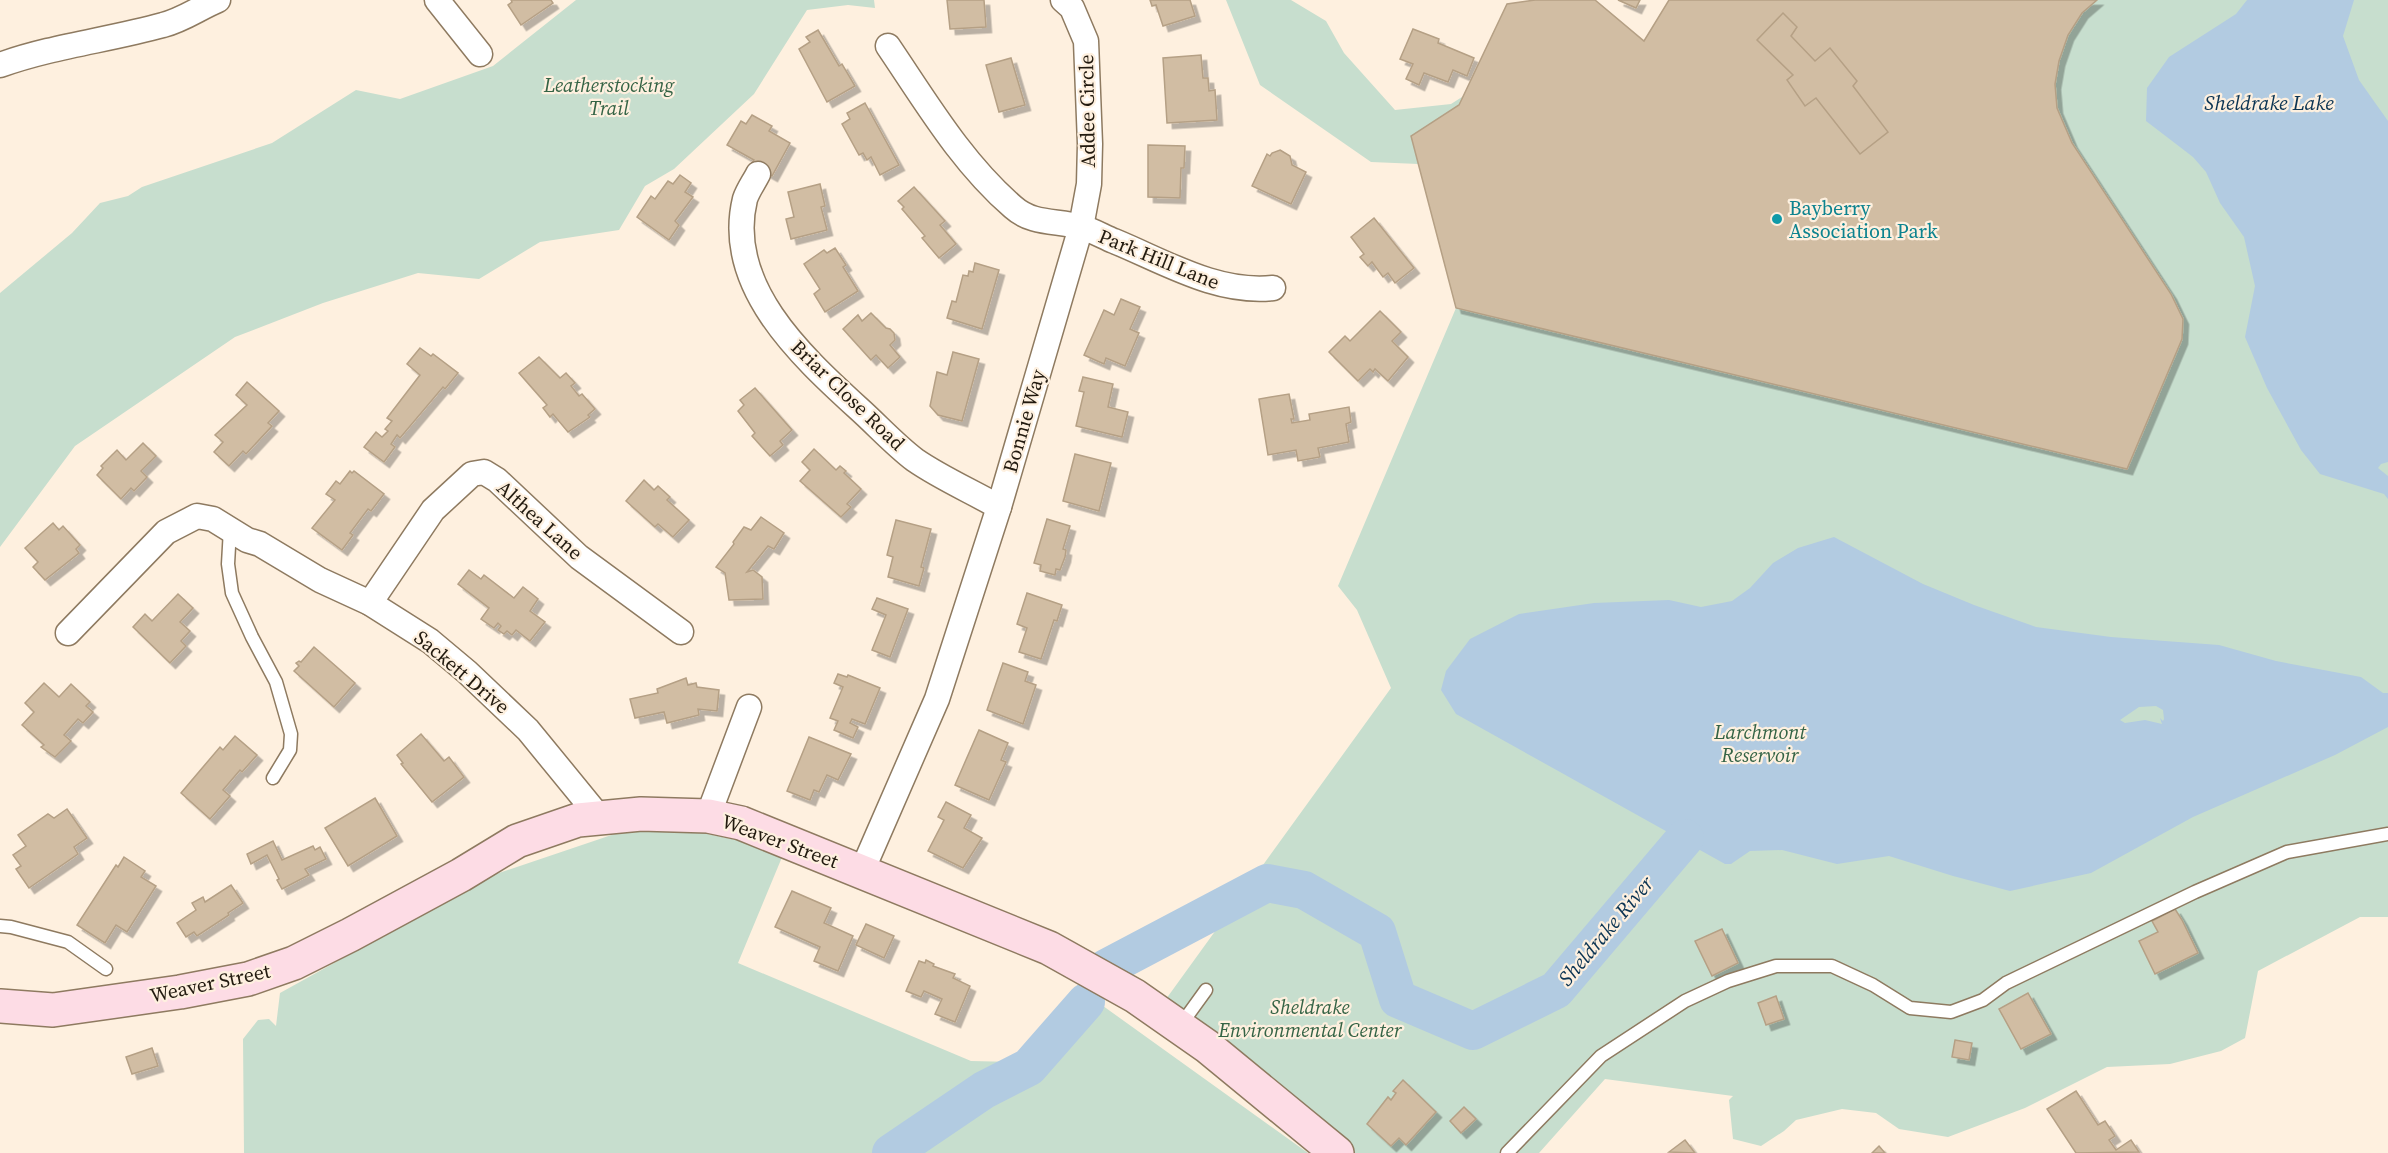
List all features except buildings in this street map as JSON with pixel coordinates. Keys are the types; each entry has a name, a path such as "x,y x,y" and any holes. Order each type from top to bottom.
{"main road":[{"name":"Weaver Street","path":"0,1006 53,1010 180,992 248,979 294,963 350,935 461,875 517,841 578,820 641,814 708,816 741,823 1049,948 1135,996 1208,1047 1337,1153"}],"street":[{"path":"437,0 480,54"},
{"name":"Addee Circle","path":"1063,0 1072,8 1086,41 1089,174 1081,227"},
{"path":"0,65 25,56 165,25 203,4"},
{"path":"888,46 960,152 1013,207 1029,219 1081,227"},
{"name":"Briar Close Road","path":"758,174 746,196 744,208 741,231 745,260 752,283 786,334 812,365 915,460 999,507"},
{"name":"Park Hill Lane","path":"1081,227 1203,278 1232,287 1252,290 1273,288"},
{"name":"Bonnie Way","path":"862,871 937,699 999,507 1081,227"},
{"name":"Althea Lane","path":"370,603 433,510 471,474 484,472 497,480 579,556 681,632"},
{"name":"Sackett Drive","path":"68,633 166,532 197,516 213,519 320,580 370,603 430,641 467,672 528,730 600,818"},
{"path":"708,816 749,707"}],"lane":[{"path":"230,529 228,564 232,593 276,682 291,734 290,750 273,778"},
{"path":"1507,1153 1601,1056 1684,1001 1728,981 1776,966 1832,966 1873,985 1910,1008 1951,1012 1983,1000 2006,983 2195,892 2287,852 2388,834"},
{"path":"0,926 68,942 106,969"},
{"path":"1179,1027 1206,990"}],"green space":[{"name":"Leatherstocking Trail","path":"576,0 874,0 875,8 848,5 807,10 754,94 674,169 645,186 619,230 540,242 479,279 418,273 323,303 235,337 75,446 0,547 0,293 72,233 100,203 128,196 142,187 272,143 356,90 400,99 493,66"},
{"path":"1226,0 1291,0 1326,21 1344,53 1395,110 1451,104 1484,83 1466,166 1371,162 1260,85"},
{"name":"Larchmont Reservoir","path":"2097,0 2388,0 2388,917 2360,917 2258,971 2245,1038 2221,1051 2170,1064 2107,1067 2025,1108 1948,1137 1899,1129 1876,1113 1842,1109 1796,1120 1761,1146 1733,1139 1729,1100 1733,1096 1605,1079 1539,1153 1351,1153 1161,1006 1391,688 1357,610 1338,586 1456,308 2127,469 2182,339 2171,294 2072,143 2057,108 2055,84 2059,61 2068,35 2082,13"},
{"path":"650,822 785,850 738,963 971,1061 1015,1062 1078,988 1308,1153 244,1153 243,1039 258,1020 269,1019 276,1026 280,993 493,875"}],"water":[{"name":"Sheldrake Lake","path":"2247,0 2354,0 2343,36 2359,80 2388,121 2388,462 2381,464 2378,468 2388,476 2388,499 2384,494 2320,474 2301,450 2267,388 2245,337 2255,286 2244,237 2220,203 2206,172 2193,157 2146,121 2147,88 2169,57 2236,14"},
{"path":"1834,537 1923,584 2036,627 2111,637 2219,645 2276,661 2361,677 2383,693 2388,693 2388,727 2335,755 2193,817 2091,873 2010,891 1889,856 1837,864 1782,850 1750,851 1731,864 1725,864 1456,714 1441,690 1446,671 1470,639 1519,614 1594,603 1669,600 1701,607 1732,601 1750,588 1773,563 1798,548","holes":["2156,706 2163,710 2163,721 2160,718 2162,724 2145,720 2125,723 2120,720 2139,707"]}],"waterway":[{"name":"Sheldrake River","path":"1106,968 1267,883 1304,890 1377,932 1398,999 1473,1031 1556,990 1685,838"},
{"name":"Sheldrake River","path":"891,1153 984,1090 1029,1067 1086,1002"}],"place":[{"name":"Bayberry Association Park","path":"1777,219"}],"park label":[{"name":"Sheldrake Environmental Center","path":"1310,1018"}]}
